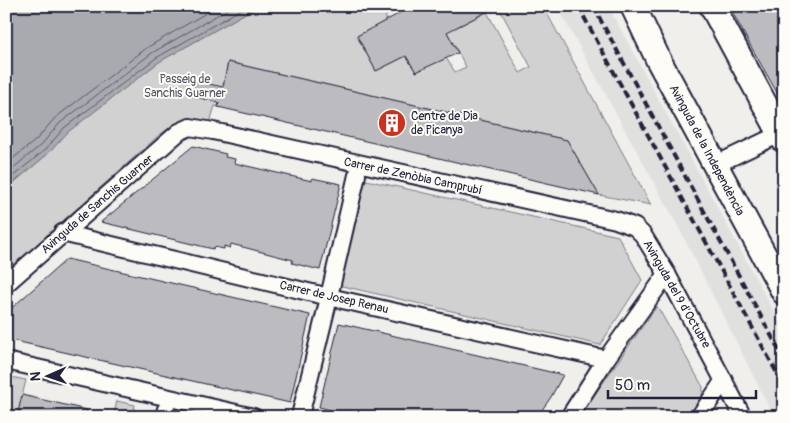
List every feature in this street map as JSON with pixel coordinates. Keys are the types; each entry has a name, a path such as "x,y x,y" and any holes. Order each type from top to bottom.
{"street":[{"name":"Avinguda de la Independència","path":"633,6 659,61 784,292"},
{"path":"712,6 783,135 715,164"},
{"name":"Carrer de Zenòbia Camprubí","path":"190,127 616,220 635,227"},
{"name":"Avinguda de Sanchis Guarner","path":"6,284 171,138 184,128 190,127"},
{"path":"331,288 357,175"},
{"name":"Avinguda del 9 d'Octubre","path":"635,227 643,235 667,274 743,417"},
{"name":"Carrer de Josep Renau","path":"62,233 329,297 606,359"},
{"path":"569,417 606,359 667,274"},
{"path":"300,416 326,306"},
{"path":"6,361 254,417"},
{"path":"699,417 724,380"}],"shaded area":[{"path":"557,6 608,6 784,330 784,417 774,417 679,228"}],"green space":[{"name":"Passeig de Sanchis Guarner","path":"258,6 413,6 455,72 466,67 433,6 444,6 455,28 487,12 520,73 531,67 498,6 543,6 651,205 599,195 567,140 228,62 218,107 215,106 210,122 182,121 158,136 6,272 6,189 49,153 67,132 159,62","holes":["397,11 427,67 416,72 406,56 376,71 357,36 387,20 385,16"]},
{"path":"362,179 618,236 642,280 600,345 338,285"},
{"path":"657,306 703,387 702,396 688,417 579,417"},
{"path":"6,376 26,380 17,417 6,417"},
{"path":"117,401 135,405 132,417 113,417"}],"water":[{"path":"6,6 258,6 159,62 68,132 49,153 6,189"}],"building":[{"path":"413,6 498,6 447,32 458,53 416,72 406,56 376,71 357,36"},
{"path":"729,6 784,6 784,105 749,43"},
{"name":"Centre de Dia de Picanya","path":"228,62 567,140 599,195 218,107 219,103 192,96 195,81 223,87"},
{"path":"193,146 226,154 225,157 235,159 234,163 312,181 312,178 341,184 320,270 292,263 293,260 231,244 230,248 224,246 224,249 214,247 213,249 101,222"},
{"path":"67,259 310,315 290,403 6,339 6,313"},
{"path":"339,323 563,375 537,417 359,417 319,407"},
{"path":"22,395 87,410 87,417 17,417"}],"railway":[{"path":"578,6 784,386"},
{"path":"593,6 784,359"}],"place":[{"name":"Centre de Dia de Picanya","path":"392,123"}]}
